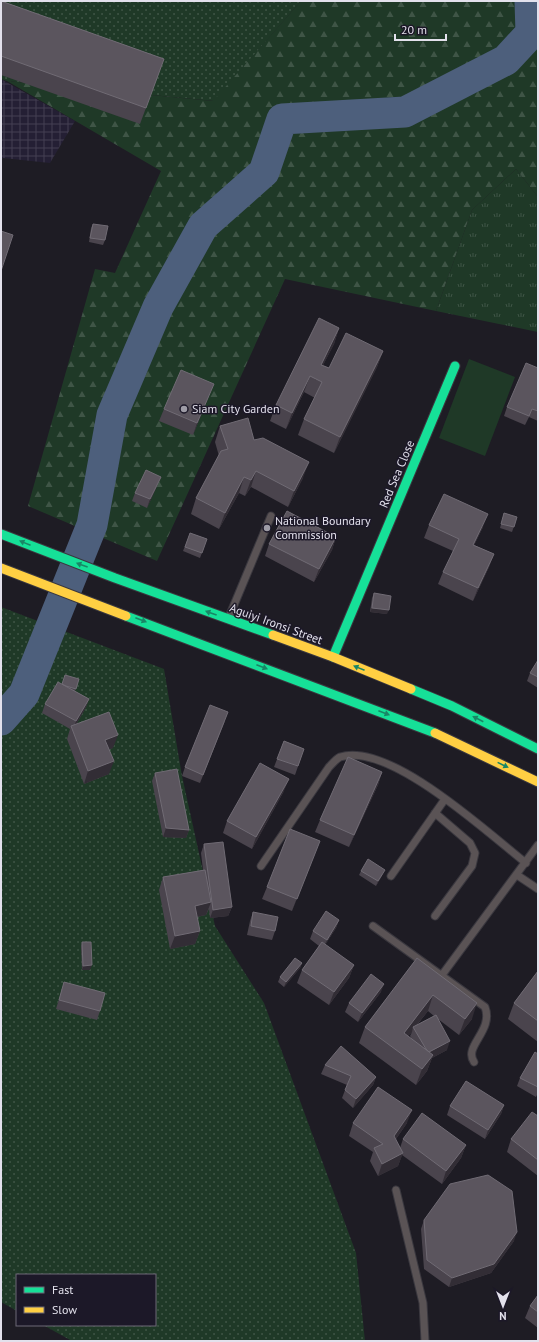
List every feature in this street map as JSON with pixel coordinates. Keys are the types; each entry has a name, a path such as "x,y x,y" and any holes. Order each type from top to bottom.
{"main road":[{"name":"Red Sea Close","path":"333,657 456,366"},
{"name":"Aguiyi Ironsi Street","path":"1,534 115,578 333,657 452,706 538,749"},
{"path":"1,568 448,738 538,782"}],"lane":[{"path":"228,619 271,516"},
{"path":"261,866 329,767 339,758 348,756 364,757 382,761 404,770 526,862"},
{"path":"391,876 445,800"},
{"path":"435,813 470,843 475,853 472,866 435,916"},
{"path":"442,975 538,845"},
{"path":"517,875 538,890"},
{"path":"373,926 485,1007 488,1015 486,1025 471,1052 471,1057 474,1062"},
{"path":"396,1190 423,1303 425,1341"}],"shaded area":[{"path":"1,79 75,121 50,163 3,158 1,160"}],"green space":[{"path":"1,1 301,1 214,101 7,81 1,79"},
{"path":"301,1 538,1 538,197 516,169 472,210 436,311 285,279 157,561 28,506 95,269 115,273 161,171 7,81 213,101"},
{"path":"516,169 538,197 538,332 436,311 472,210"},
{"path":"469,359 515,377 485,456 439,438"},
{"path":"1,607 164,669 182,776 215,926 264,1003 356,1253 365,1341 72,1341 45,1326 156,1326 156,1274 16,1274 16,1310 1,1302"}],"building":[{"path":"1,1 164,59 146,108 1,56"},
{"path":"93,224 108,226 105,240 90,238"},
{"path":"1,231 13,235 1,271"},
{"path":"319,318 339,328 321,365 329,368 346,333 383,351 340,437 304,419 322,382 310,376 292,413 276,405"},
{"path":"526,363 538,368 538,411 532,409 529,416 507,407"},
{"name":"Siam City Garden","path":"181,370 214,384 197,423 164,409"},
{"path":"248,418 254,440 263,438 309,462 294,491 256,471 251,480 244,477 225,513 196,498 221,451 228,449 220,426"},
{"path":"146,470 161,477 150,499 135,493"},
{"path":"444,494 488,514 473,545 494,554 478,588 443,572 459,539 429,525"},
{"path":"287,511 336,537 319,569 269,544"},
{"path":"504,513 517,517 514,527 501,524"},
{"path":"190,533 207,539 202,553 185,547"},
{"path":"374,593 391,596 389,610 372,608"},
{"path":"538,660 538,677 530,673"},
{"path":"65,675 79,679 76,689 62,684"},
{"path":"58,682 89,699 76,721 45,704"},
{"path":"210,705 228,712 203,775 185,767"},
{"path":"109,712 118,735 105,740 114,761 88,771 71,726"},
{"path":"284,741 304,749 298,766 277,759"},
{"path":"348,757 382,772 354,835 320,820"},
{"path":"260,763 289,779 256,837 227,821"},
{"path":"177,769 189,830 166,828 155,773"},
{"path":"290,829 320,841 297,899 267,887"},
{"path":"223,842 232,907 213,910 204,844"},
{"path":"368,859 385,870 378,881 361,871"},
{"path":"205,870 211,902 195,906 200,931 175,936 163,877"},
{"path":"326,911 339,920 327,940 313,931"},
{"path":"253,912 278,917 275,931 251,926"},
{"path":"82,942 91,942 92,965 83,966"},
{"path":"322,942 354,965 334,992 302,970"},
{"path":"295,958 302,963 286,982 280,977"},
{"path":"417,958 477,1003 465,1019 433,995 404,1033 433,1055 422,1069 365,1027"},
{"path":"538,971 538,1021 514,1003"},
{"path":"371,974 384,984 362,1013 349,1003"},
{"path":"64,982 105,993 100,1011 59,1000"},
{"path":"436,1015 450,1041 429,1052 413,1027"},
{"path":"341,1046 376,1077 356,1099 345,1090 351,1076 325,1065"},
{"path":"535,1052 538,1054 538,1087 520,1078"},
{"path":"466,1081 504,1105 488,1130 450,1106"},
{"path":"378,1087 412,1110 394,1136 403,1153 382,1164 374,1148 383,1144 353,1123"},
{"path":"532,1112 538,1116 538,1160 511,1139"},
{"path":"422,1113 466,1145 446,1171 403,1139"},
{"path":"488,1175 512,1191 517,1232 494,1264 452,1278 427,1260 424,1220 450,1184"},
{"path":"538,1295 538,1312 530,1306"}],"waterway":[{"path":"1,720 24,694 92,525 112,415 158,307 203,226 264,172 282,119 405,112 506,60 531,33 530,1"}],"traffic: fast":[{"path":"333,657 455,366"},
{"path":"1,534 115,578 273,635"},
{"path":"126,616 435,733"},
{"path":"411,689 452,706 538,749"}],"traffic: slow":[{"path":"1,568 126,616"},
{"path":"273,635 333,657 411,689"},
{"path":"435,733 538,782"}],"place":[{"name":"Siam City Garden","path":"184,409"},
{"name":"National Boundary Commission","path":"267,528"}]}
